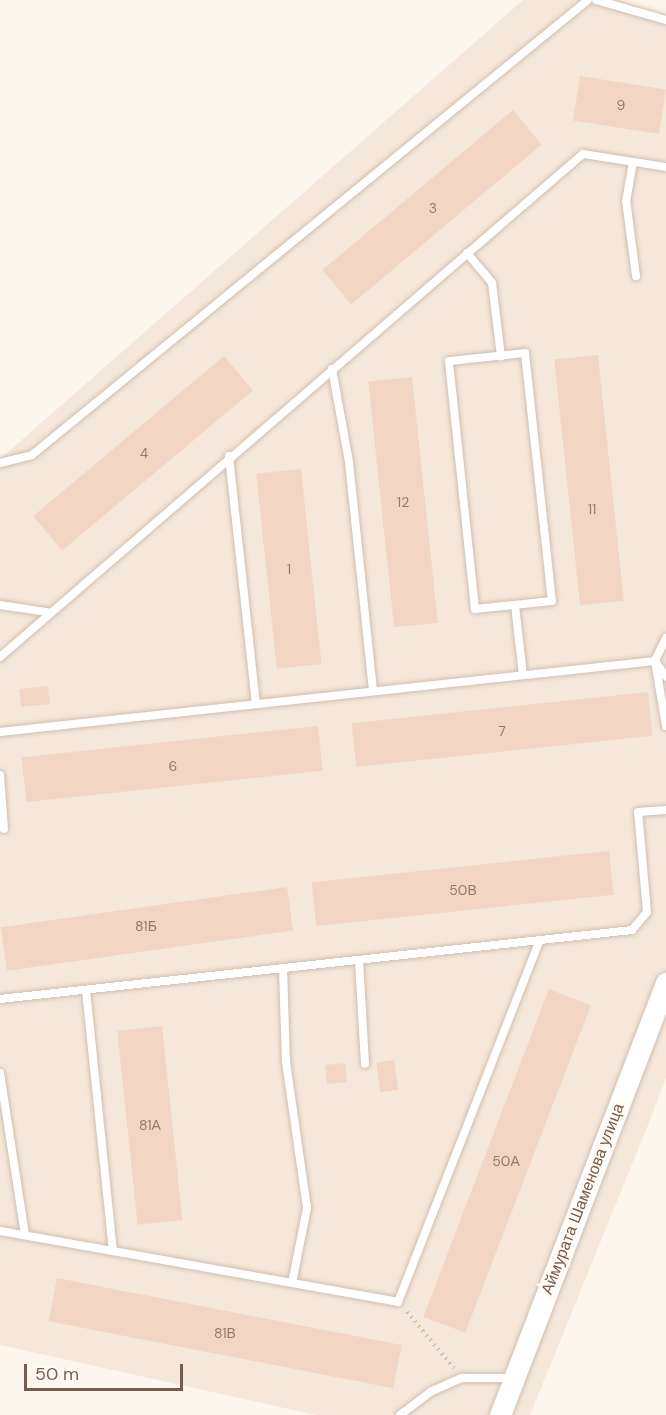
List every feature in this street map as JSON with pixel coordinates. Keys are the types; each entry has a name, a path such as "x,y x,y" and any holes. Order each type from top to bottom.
{"street":[{"name":"Аймурата Шаменова улица","path":"500,1415 666,983"}],"lane":[{"path":"0,463 32,455 588,0"},
{"path":"596,0 666,20"},
{"path":"0,657 47,612 582,154 666,167"},
{"path":"633,162 626,200 636,276"},
{"path":"467,253 492,283 501,356"},
{"path":"525,353 552,601 515,604 475,609 449,362 525,353"},
{"path":"332,369 349,462 373,691"},
{"path":"229,456 256,704"},
{"path":"515,604 523,675"},
{"path":"0,605 47,612"},
{"path":"666,638 655,661 666,726"},
{"path":"0,732 655,661"},
{"path":"655,661 666,677"},
{"path":"0,775 4,829"},
{"path":"0,999 632,930 647,912 638,812 666,810"},
{"path":"0,1231 398,1302 540,940"},
{"path":"359,960 365,1064"},
{"path":"283,968 286,1062 307,1208 292,1283"},
{"path":"86,990 113,1251"},
{"path":"0,1073 25,1235"},
{"path":"400,1415 430,1392 462,1378 514,1378"}],"path":[{"path":"398,1302 462,1378"}],"shaded area":[{"path":"523,0 606,0 666,15 666,1078 648,1125 530,1415 316,1415 0,1345 0,459"}],"building":[{"path":"580,76 666,90 659,134 573,120"},
{"path":"513,110 542,144 351,305 322,270"},
{"path":"598,355 624,601 580,605 554,360"},
{"path":"224,356 253,390 62,551 33,516"},
{"path":"412,377 438,623 394,627 368,382"},
{"path":"301,469 321,664 277,669 256,474"},
{"path":"48,686 50,704 21,707 19,689"},
{"path":"648,692 653,736 356,767 352,723"},
{"path":"318,726 323,771 26,802 22,757"},
{"path":"609,851 614,895 316,926 312,882"},
{"path":"287,887 293,931 7,971 1,927"},
{"path":"549,989 591,1005 465,1333 423,1317"},
{"path":"162,1026 182,1220 138,1225 117,1031"},
{"path":"394,1060 398,1090 380,1092 376,1063"},
{"path":"345,1063 347,1082 327,1084 325,1065"},
{"path":"57,1278 402,1345 393,1388 49,1321"}]}
